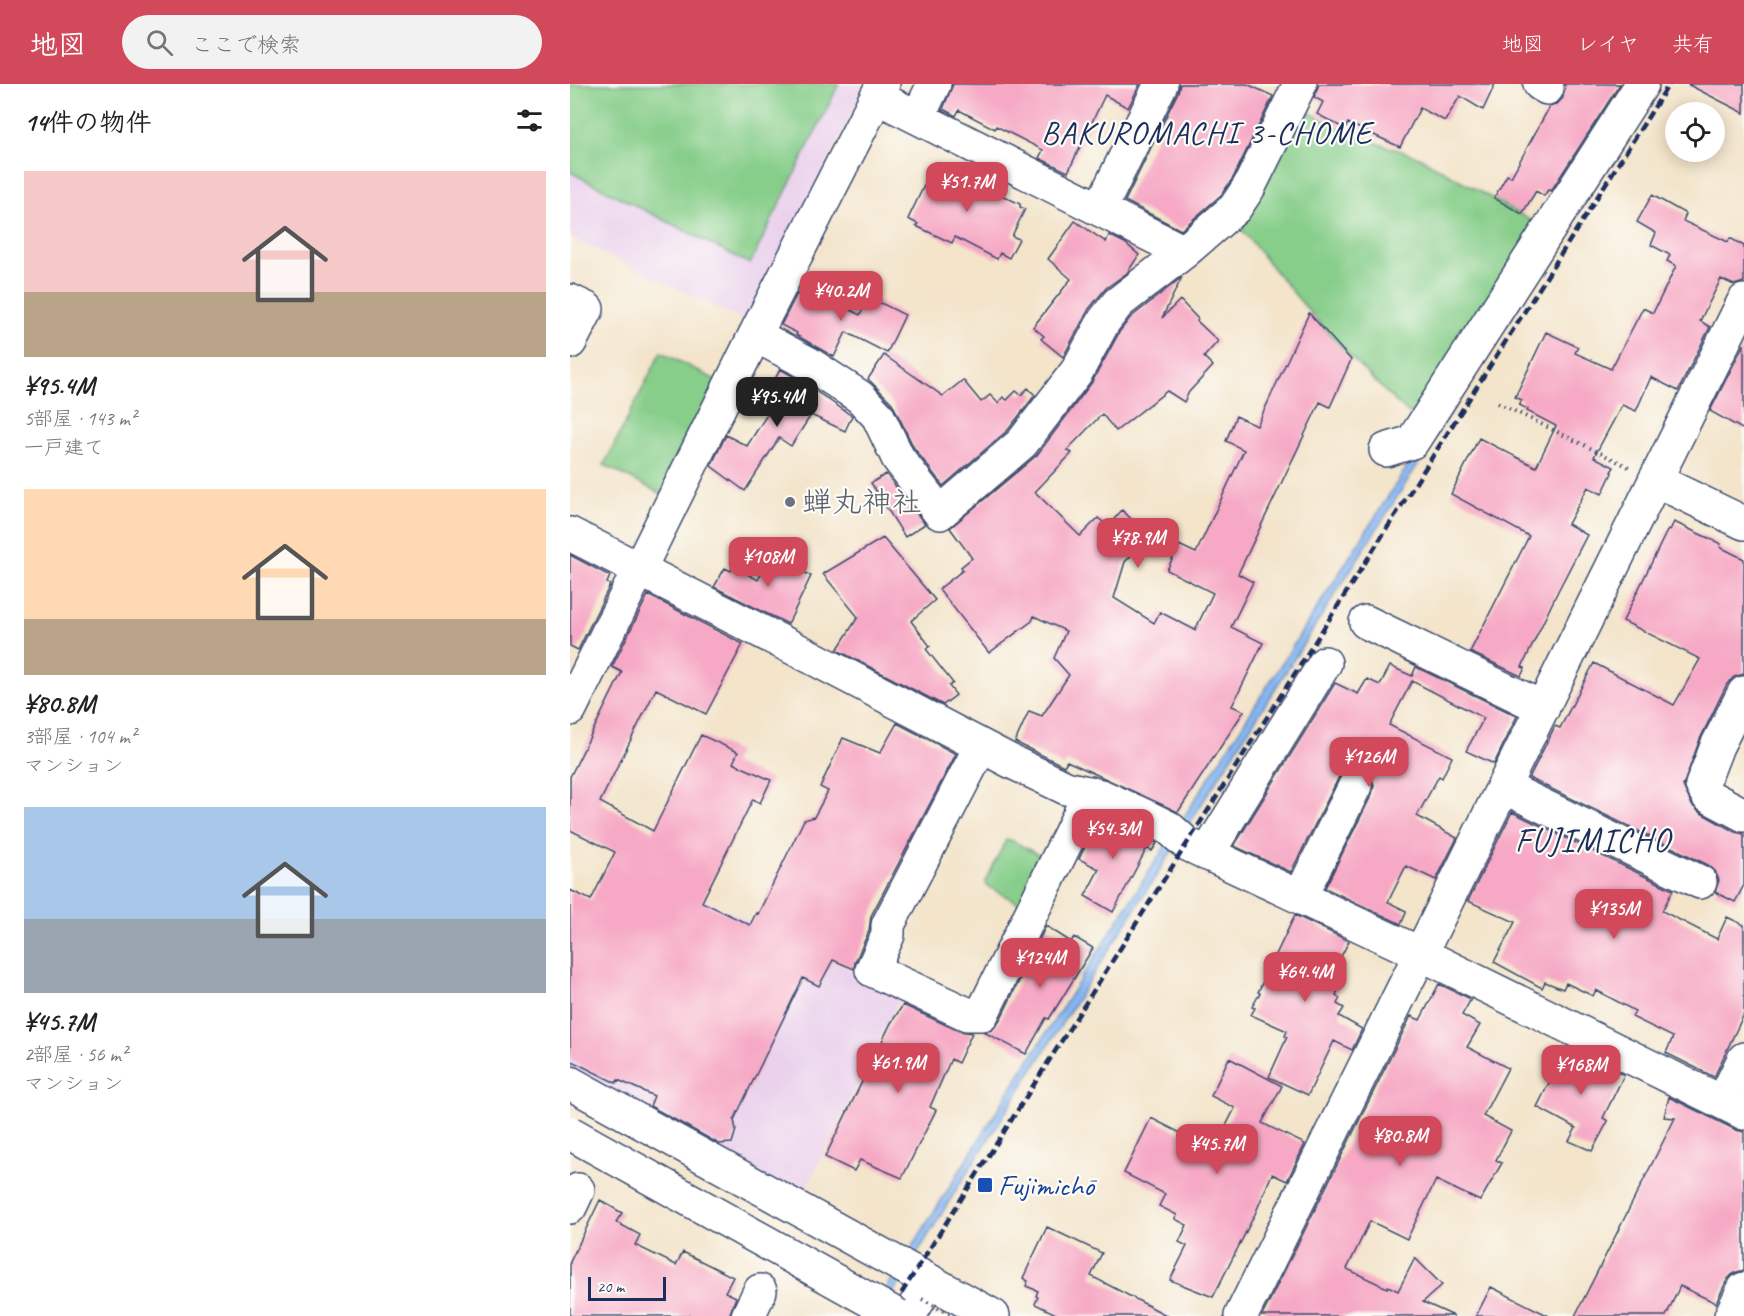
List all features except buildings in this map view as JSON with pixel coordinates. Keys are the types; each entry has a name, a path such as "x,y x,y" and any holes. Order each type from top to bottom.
{"main road":[{"path":"918,117 934,84"},
{"path":"1100,209 1161,84"},
{"path":"755,336 808,363 860,397 878,416 898,458 940,513 1022,443 1077,371 1104,321 1118,303 1184,252 1235,208 1249,187 1300,84"},
{"path":"1386,450 1412,442 1642,84"},
{"path":"570,710 880,90 918,117 1184,252"},
{"path":"570,301 587,309 570,342"},
{"path":"1241,1316 1744,301"},
{"path":"1655,480 1744,523"},
{"path":"570,534 1066,788 1101,796 1154,820 1169,828 1187,844 1207,854 1421,954 1733,1107 1744,1059"},
{"path":"1366,622 1543,708"},
{"path":"1207,854 1325,663"},
{"path":"1744,693 1717,747 1702,786 1708,796 1744,815"},
{"path":"981,746 888,925 888,935 872,970 967,1014 982,1014 1090,794"},
{"path":"1300,897 1355,786"},
{"path":"1504,787 1700,882"},
{"path":"570,1083 993,1316"},
{"path":"570,1133 898,1316"},
{"path":"909,1316 930,1281"},
{"path":"1731,1316 1744,1289"}],"path":[{"path":"1498,402 1655,480"}],"shaded area":[{"path":"570,84 866,84 749,323 570,237"},
{"path":"636,867 902,994 802,1197 570,1069 570,999"}],"green space":[{"path":"570,84 839,84 750,264 570,172"},
{"path":"1308,112 1353,135 1419,157 1544,228 1425,410 1408,413 1384,391 1296,296 1235,221 1296,116 1302,118"},
{"path":"661,352 720,382 663,495 604,465"},
{"path":"1006,840 1011,840 1047,859 1024,906 987,886 985,882"}],"water":[{"path":"1651,84 1660,84 958,1187 879,1316 869,1316 1020,1074"}],"railway":[{"path":"887,1316 1669,84"}],"place":[{"name":"蝉丸神社","path":"790,502"},
{"name":"Fujimichō","path":"985,1185"}],"district":[{"name":"BAKUROMACHI 3-CHOME","path":"1207,132"},
{"name":"FUJIMICHO","path":"1593,840"}]}
